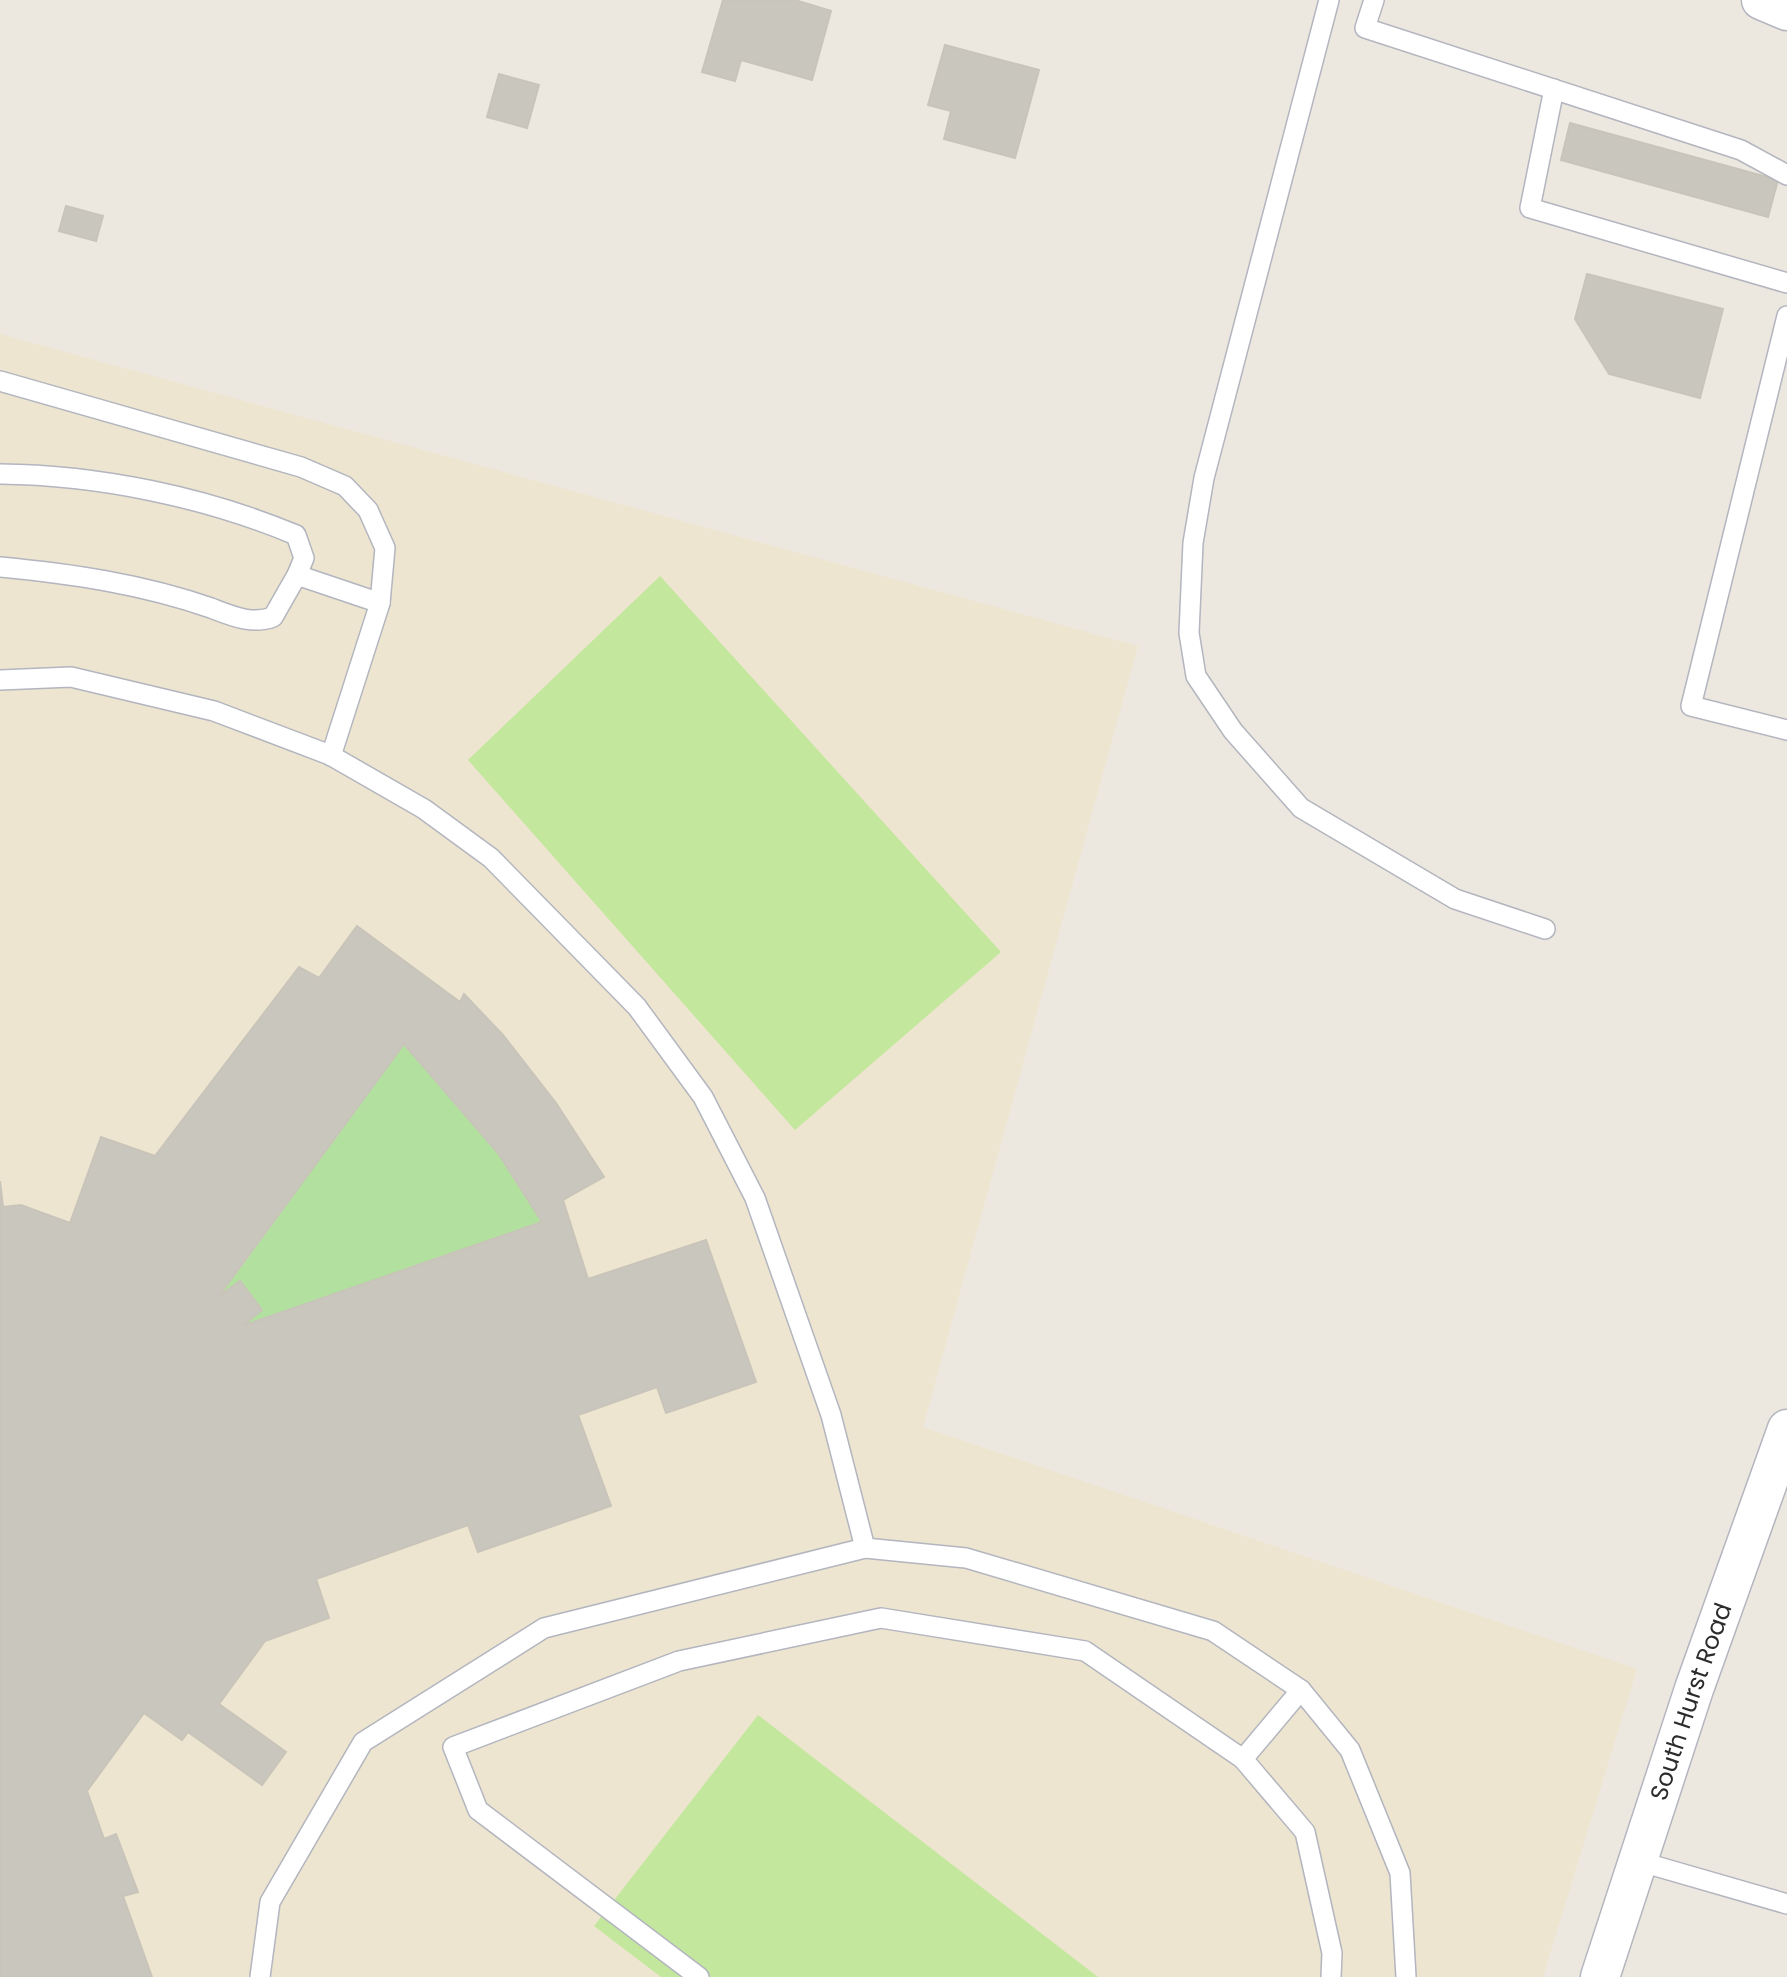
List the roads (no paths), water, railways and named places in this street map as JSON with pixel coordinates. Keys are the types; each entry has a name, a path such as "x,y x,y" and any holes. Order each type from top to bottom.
{"street":[{"path":"1761,0 1787,11"},
{"name":"South Hurst Road","path":"1600,1977 1694,1689 1787,1429"}],"lane":[{"path":"1329,0 1204,478 1194,543 1189,633 1196,676 1234,731 1301,808 1455,899 1545,929"},
{"path":"1374,0 1365,28 1741,150 1787,175"},
{"path":"1553,89 1530,208 1787,283"},
{"path":"1787,316 1691,706 1787,730"},
{"path":"0,381 301,467 345,486 368,510 385,548 380,603 331,756"},
{"path":"0,474 40,474 199,502 296,535 304,558 282,606 274,617 261,621 240,618 174,595 116,580 0,567"},
{"path":"297,575 380,603"},
{"path":"0,680 71,677 214,711 331,756 424,809 491,858 637,1007 703,1097 755,1198 831,1415 865,1548"},
{"path":"260,1977 270,1902 363,1742 544,1628 865,1548 966,1558 1213,1631 1301,1690 1350,1750 1400,1872 1406,1977"},
{"path":"699,1977 478,1810 453,1747 679,1661 881,1618 1085,1651 1243,1759 1305,1832 1332,1953 1331,1977"},
{"path":"1243,1759 1301,1690"},
{"path":"1638,1861 1787,1904"}]}
